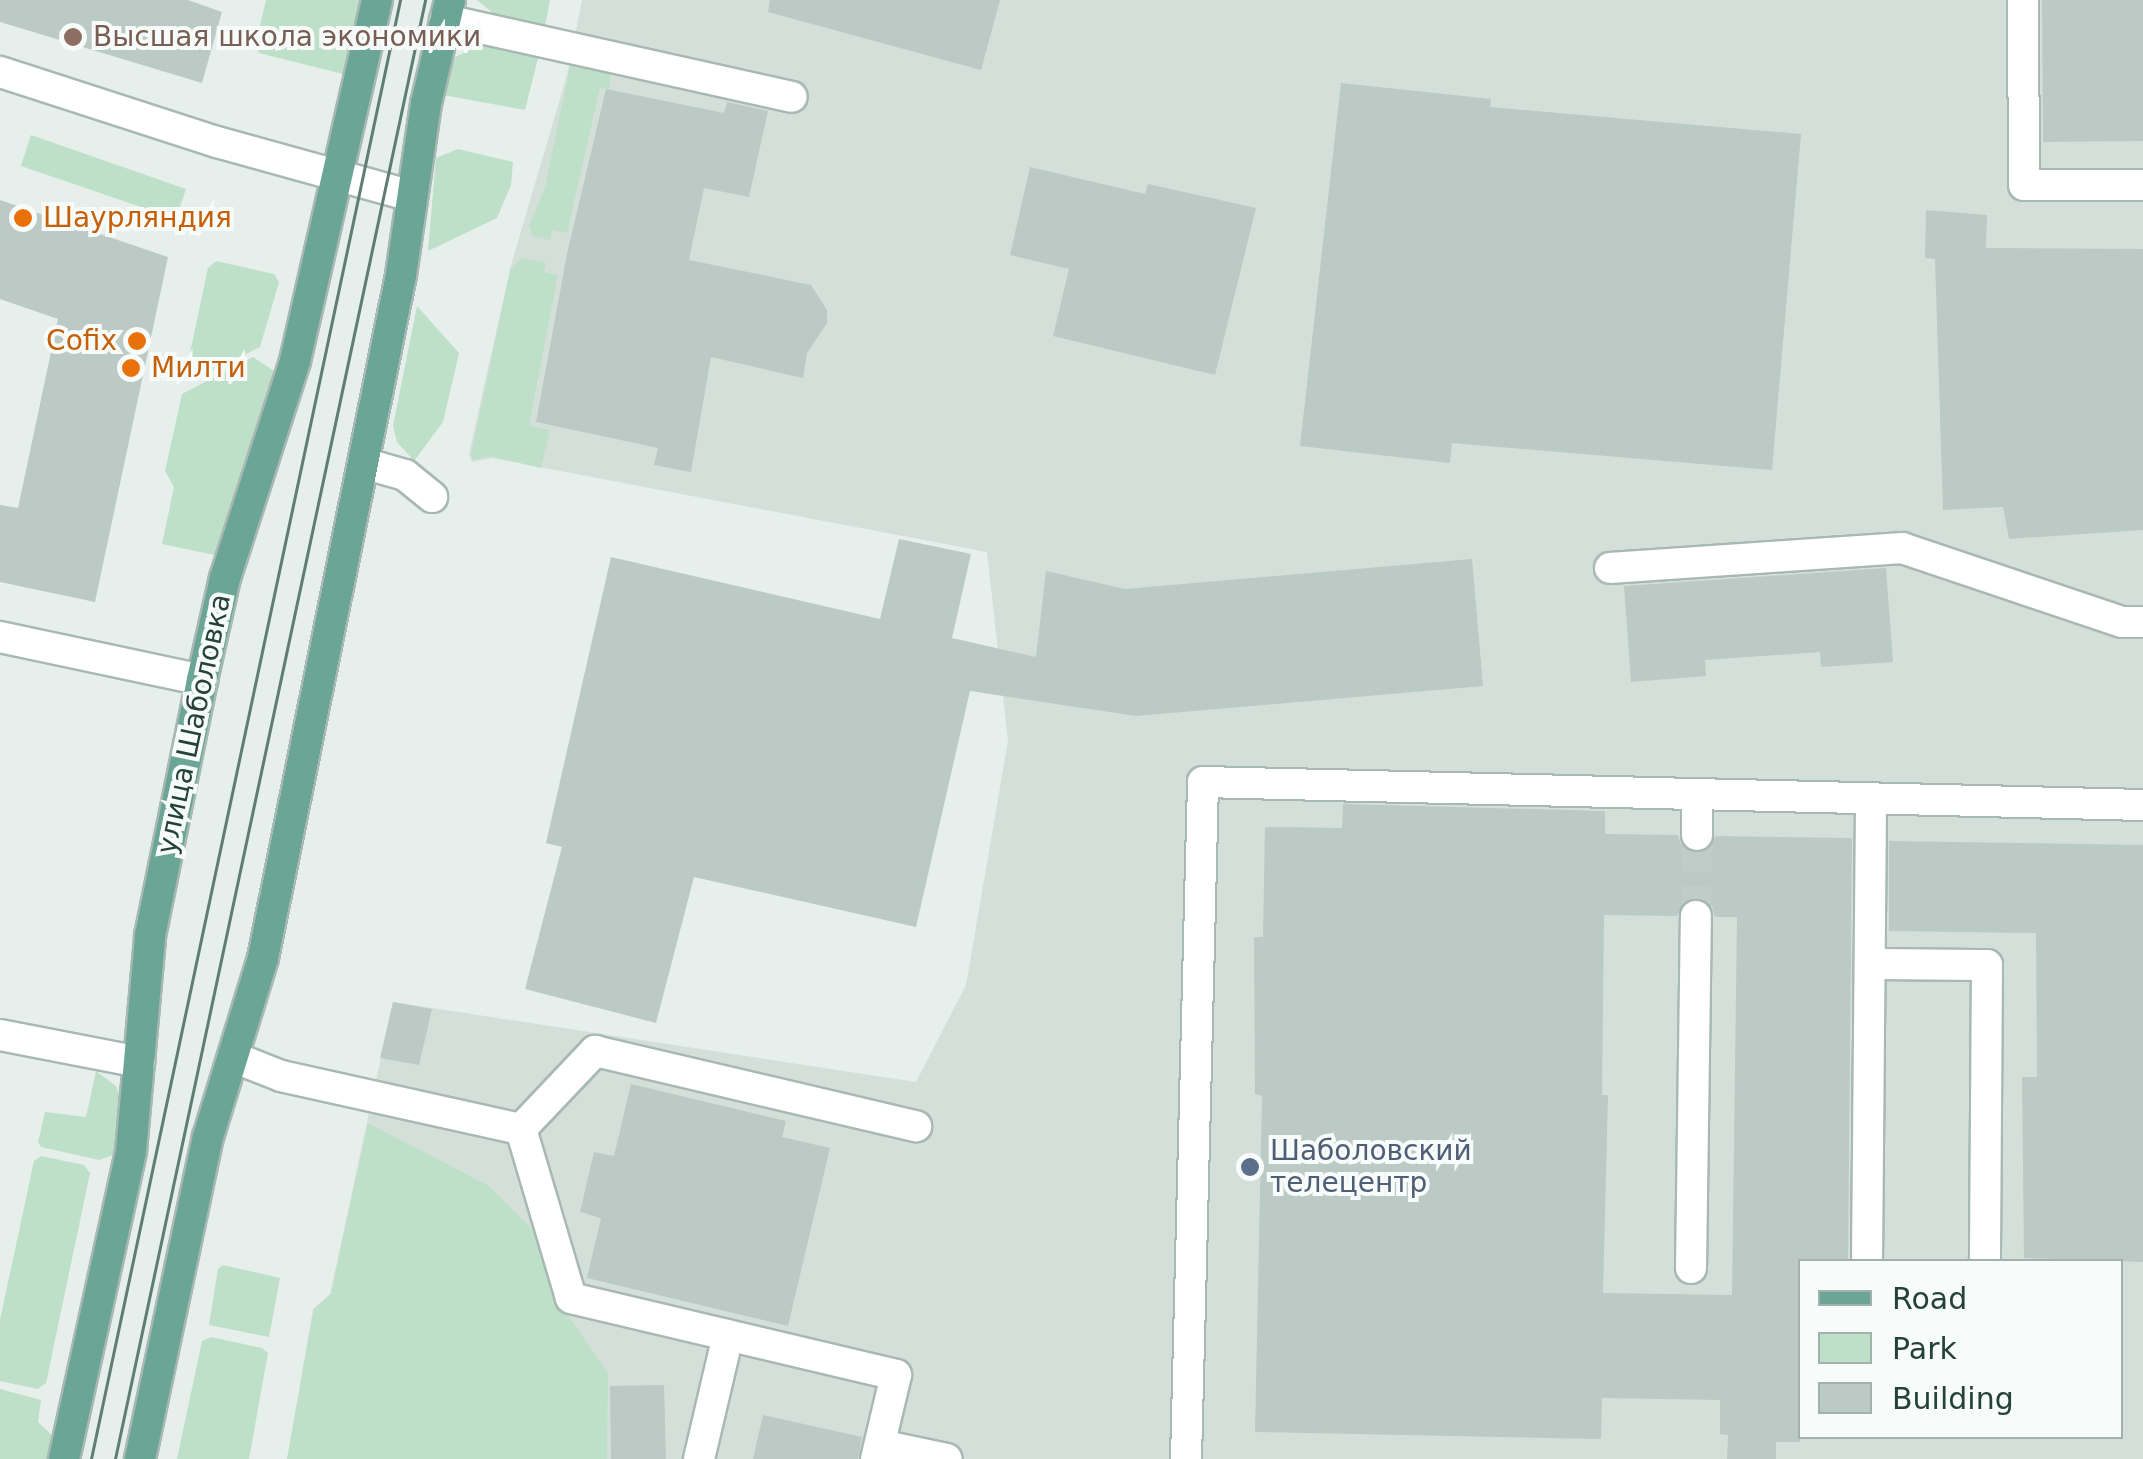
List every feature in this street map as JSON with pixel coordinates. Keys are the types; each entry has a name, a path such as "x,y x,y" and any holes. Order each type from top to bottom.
{"main road":[{"name":"улица Шаболовка","path":"64,1459 131,1150 150,936 202,680 225,578 296,361 377,0"},
{"path":"140,1459 208,1137 263,958 363,463 426,104 447,10"}],"street":[{"path":"2024,0 2024,185 2143,185"},
{"path":"447,10 792,97"},
{"path":"0,72 412,196"},
{"path":"363,463 405,475 432,496"},
{"path":"1610,568 1902,548 2122,622 2143,622"},
{"path":"0,637 202,680"},
{"path":"1186,1459 1204,782 2143,805"},
{"path":"1697,835 1698,794"},
{"path":"1867,1259 1871,799"},
{"path":"1691,1268 1696,916"},
{"path":"1870,964 1987,965 1984,1259"},
{"path":"0,1035 138,1062"},
{"path":"520,1129 595,1051 916,1126"},
{"path":"233,1057 282,1076 520,1129"},
{"path":"520,1129 572,1298 896,1375 878,1452 947,1459"},
{"path":"699,1459 728,1335"}],"shaded area":[{"path":"582,0 2143,0 2143,1459 287,1459 313,1309 330,1294 393,1002 916,1082 966,985 1008,741 987,552 492,458 472,462 469,454 511,265 567,75"}],"green space":[{"path":"266,0 363,0 347,75 259,53 256,43"},
{"path":"477,0 550,0 545,26 494,14"},
{"path":"484,43 539,54 525,110 443,95 455,57"},
{"path":"571,62 606,69 611,76 609,89 600,88 567,233 552,230 550,240 533,236 529,226 545,187"},
{"path":"31,135 186,189 176,219 21,166"},
{"path":"458,149 513,162 511,185 497,218 428,251 436,158"},
{"path":"521,258 546,263 544,272 558,275 529,425 550,430 541,468 490,456 473,460 471,455 510,271"},
{"path":"216,261 274,274 279,282 260,347 194,380 186,372 208,268"},
{"path":"417,306 459,353 443,422 414,461 397,442 393,426"},
{"path":"253,357 277,373 219,556 162,544 174,487 165,471 182,394"},
{"path":"96,1071 116,1086 122,1101 116,1154 99,1160 41,1147 38,1142 45,1112 86,1117"},
{"path":"368,1123 489,1186 542,1239 556,1298 608,1373 607,1459 287,1459 314,1309 331,1294"},
{"path":"41,1156 84,1165 90,1173 46,1383 38,1389 0,1381 0,1320 34,1161"},
{"path":"223,1265 280,1278 269,1337 209,1325 218,1269"},
{"path":"211,1337 262,1348 268,1353 249,1459 177,1459 202,1341"},
{"path":"0,1389 41,1400 38,1422 56,1439 52,1459 0,1459"}],"building":[{"path":"0,0 188,0 222,12 202,83 0,22"},
{"path":"770,0 1000,0 981,70 768,12"},
{"path":"2042,0 2143,0 2143,141 2043,142"},
{"path":"1341,83 1491,99 1490,107 1801,134 1772,470 1452,443 1450,463 1300,446"},
{"path":"606,89 724,113 727,102 768,111 749,197 704,188 689,260 811,285 827,310 827,323 807,353 803,378 711,357 691,472 654,465 658,448 536,422 567,254"},
{"path":"1030,167 1145,194 1148,184 1256,208 1215,375 1053,336 1069,269 1010,255"},
{"path":"0,200 168,257 95,602 0,582 0,505 18,508 58,319 0,299"},
{"path":"1926,210 1987,215 1986,248 2143,249 2143,530 2009,539 2003,507 1943,510 1935,259 1925,258"},
{"path":"899,539 971,554 952,638 1036,657 1046,571 1125,589 1472,559 1483,686 1136,716 970,691 916,927 694,877 656,1023 525,989 562,847 546,843 611,557 880,619"},
{"path":"1886,568 1893,662 1821,667 1820,652 1705,660 1706,676 1631,682 1624,586"},
{"path":"1343,804 1605,811 1605,834 1678,835 1681,845 1696,854 1707,851 1716,836 1852,838 1848,1259 1798,1259 1800,1442 1776,1442 1776,1459 1727,1459 1728,1435 1720,1434 1720,1400 1602,1398 1601,1439 1255,1432 1262,1096 1255,1094 1254,937 1263,937 1265,827 1342,828","holes":["1697,897 1712,906 1715,917 1737,917 1732,1295 1603,1293 1608,1095 1602,1095 1604,915 1677,916 1686,900"]},
{"path":"1889,841 2143,845 2143,1262 2024,1258 2022,1077 2037,1077 2036,933 1889,931"},
{"path":"393,1002 432,1009 419,1065 380,1058"},
{"path":"631,1084 786,1121 782,1137 830,1148 788,1326 587,1278 601,1218 580,1212 594,1152 614,1156"},
{"path":"664,1385 666,1459 611,1459 610,1386"},
{"path":"763,1415 862,1437 858,1459 753,1459"}],"tunnel":[{"path":"1696,916 1697,835"}],"tram line":[{"path":"91,1459 400,0"},
{"path":"115,1459 425,0"}],"place":[{"name":"Высшая школа экономики","path":"73,37"},
{"name":"Шаурляндия","path":"23,218"},
{"name":"Cofix","path":"137,341"},
{"name":"Милти","path":"131,368"},
{"name":"Шаболовский телецентр","path":"1250,1167"}]}
